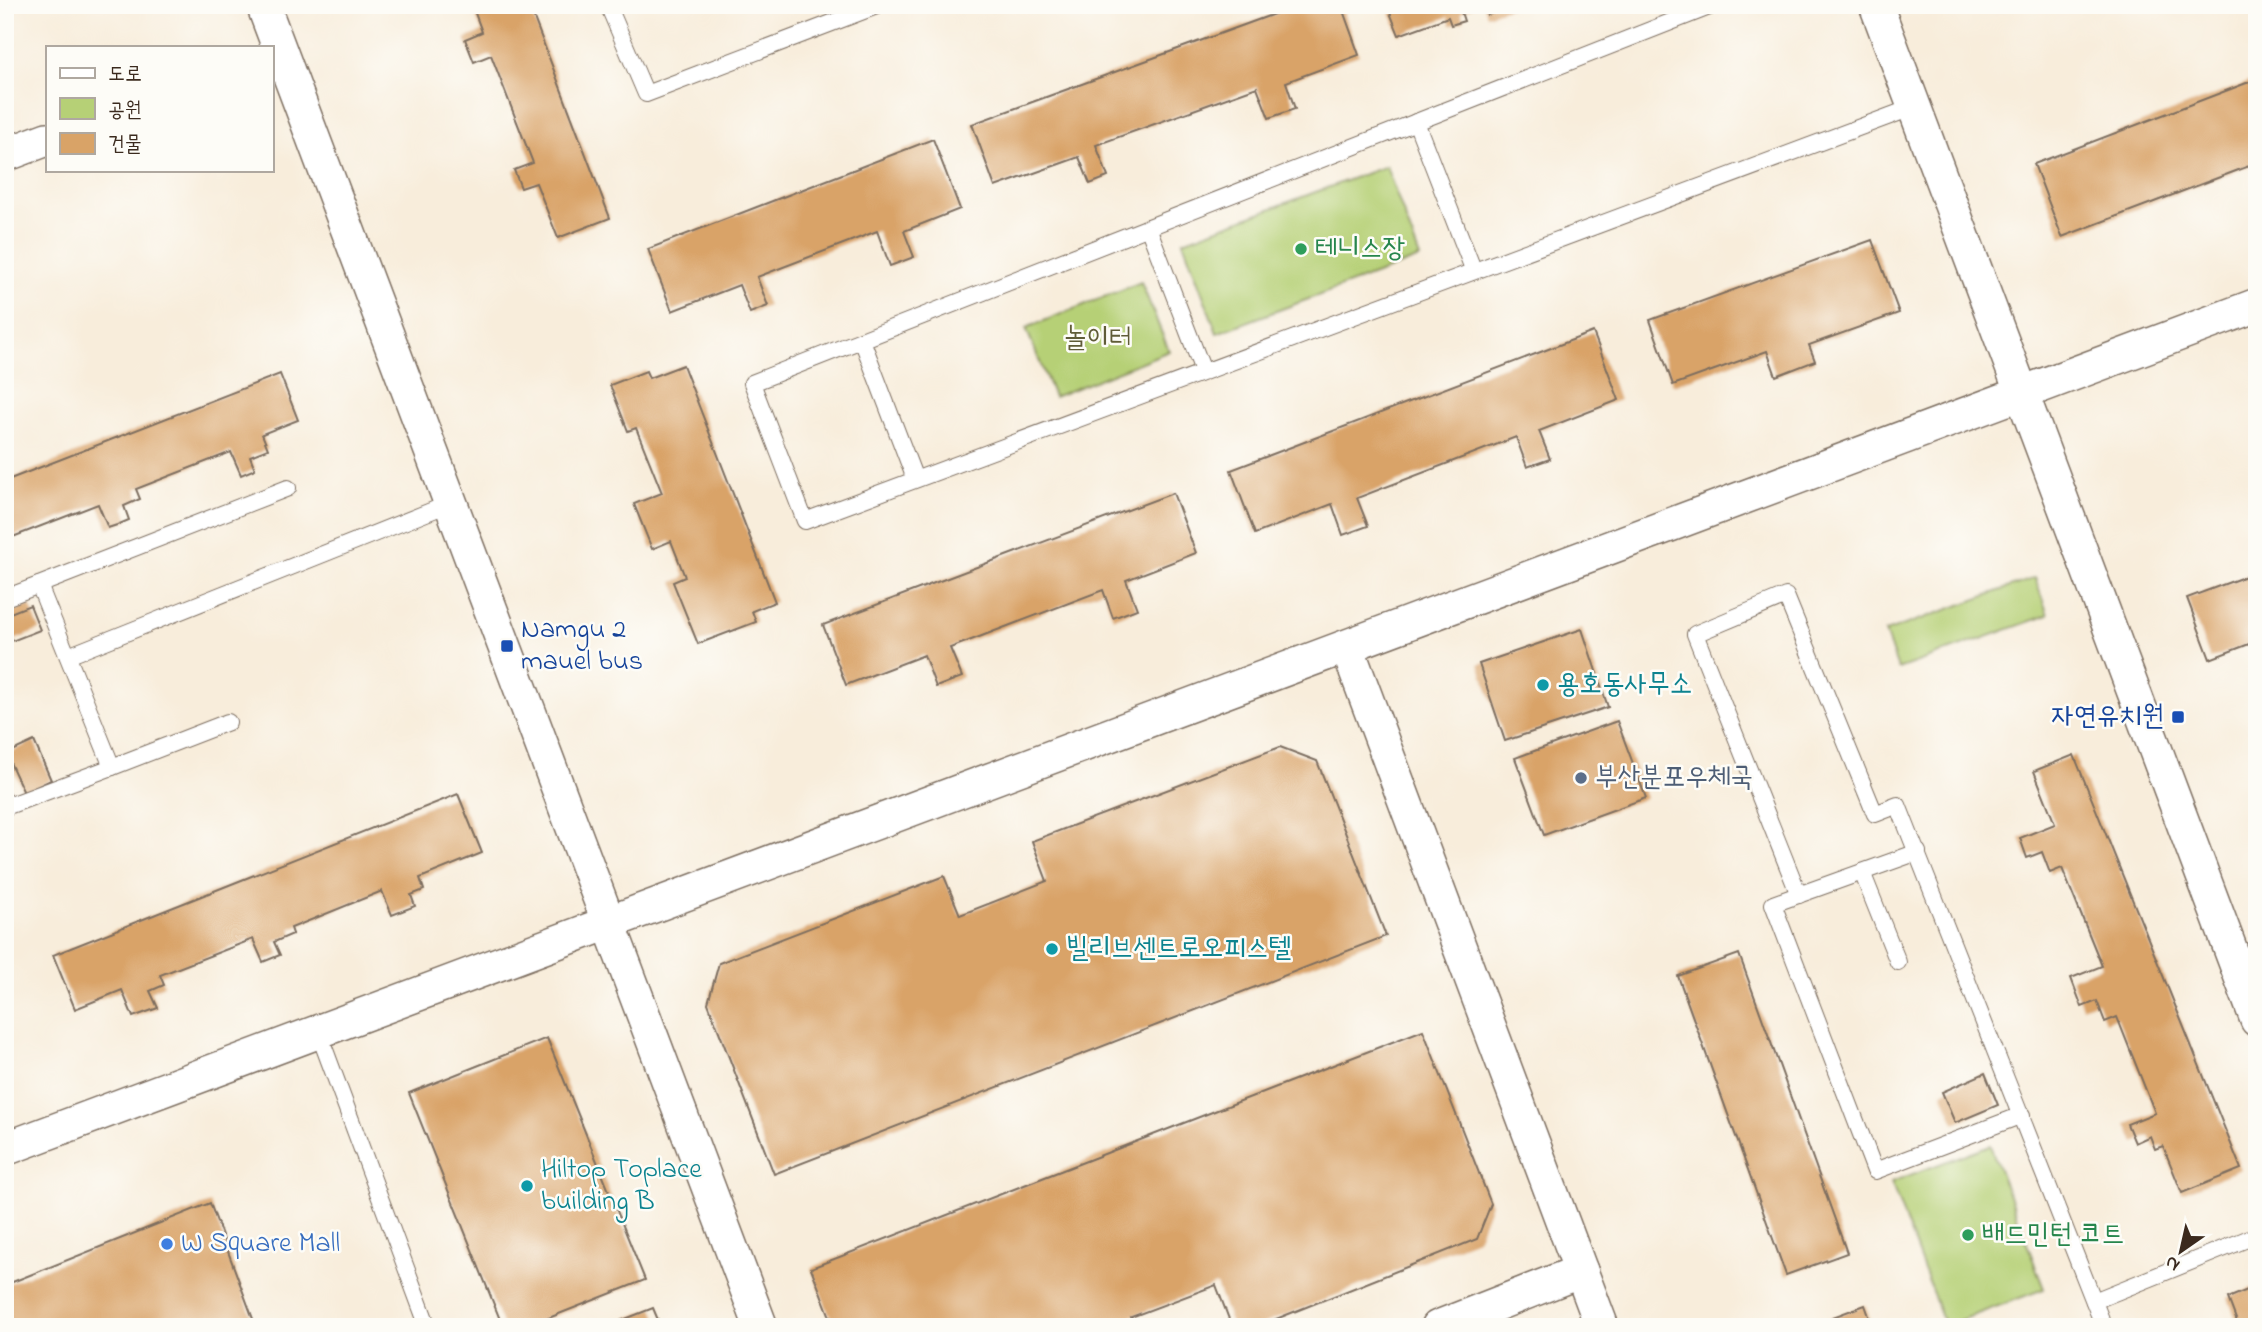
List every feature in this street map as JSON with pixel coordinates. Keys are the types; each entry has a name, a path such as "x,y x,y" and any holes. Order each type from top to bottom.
{"street":[{"path":"263,5 275,48 451,503 761,1327"},
{"path":"1876,5 2257,1020"},
{"path":"5,155 46,139"},
{"path":"5,1149 2257,306"},
{"path":"1347,647 1602,1327"},
{"path":"1438,1327 1581,1271"}],"lane":[{"path":"608,5 646,94 878,5"},
{"path":"1714,5 752,383 804,521 1914,107"},
{"path":"1416,122 1472,270"},
{"path":"1148,227 1203,371"},
{"path":"862,340 915,479"},
{"path":"5,598 288,488"},
{"path":"68,656 451,503"},
{"path":"39,585 112,767"},
{"path":"1799,895 1695,634 1786,596 1875,814 1898,805 2104,1327"},
{"path":"5,800 8,806 228,722"},
{"path":"1918,852 1773,904 1875,1171 2022,1115"},
{"path":"1862,872 1898,962"},
{"path":"318,1031 428,1327"},
{"path":"2094,1301 2257,1236"}],"green space":[{"name":"테니스장","path":"1386,166 1420,258 1217,333 1183,241"},
{"name":"놀이터","path":"1141,282 1169,351 1054,397 1026,328"},
{"path":"2035,578 2048,615 1898,669 1885,632"},
{"name":"배드민턴 코트","path":"1990,1145 2044,1289 1945,1326 1891,1182"}],"building":[{"path":"472,5 529,5 610,218 558,238 536,183 521,188 514,170 533,163 491,55 474,62 465,39 482,32"},
{"path":"1299,5 1341,5 1359,55 1286,82 1295,109 1269,118 1257,87 1096,145 1108,177 1090,184 1079,157 995,187 972,124"},
{"path":"1387,5 1478,5 1461,12 1464,21 1451,25 1448,17 1399,35"},
{"path":"1483,5 1514,5 1514,6 1487,15"},
{"path":"2257,79 2257,163 2062,237 2034,164"},
{"path":"933,139 960,209 904,231 914,257 890,266 877,231 757,277 768,306 750,313 739,285 672,311 648,249"},
{"path":"1872,240 1899,313 1809,345 1815,361 1776,376 1767,351 1673,385 1650,320"},
{"path":"1593,332 1619,400 1539,431 1550,459 1527,467 1516,437 1357,498 1368,526 1343,535 1332,504 1255,534 1231,470"},
{"path":"683,365 775,602 752,611 756,622 698,644 673,582 685,577 671,541 652,549 634,504 662,493 636,428 628,431 610,385 646,371 649,378"},
{"path":"280,374 298,420 262,434 268,449 250,456 255,469 241,475 231,452 136,489 140,499 124,506 129,520 117,525 108,528 98,504 5,540 5,481"},
{"path":"1173,493 1196,553 1126,580 1137,609 1113,618 1103,590 950,648 962,677 936,687 924,655 846,685 823,625"},
{"path":"2257,572 2257,641 2210,659 2187,598"},
{"path":"30,605 40,630 12,641 5,615"},
{"name":"용호동사무소","path":"1582,629 1608,707 1505,741 1479,664"},
{"name":"부산분포우체국","path":"1617,721 1646,798 1544,835 1515,758"},
{"path":"34,741 51,780 24,793 6,754"},
{"name":"빌리브센트로오피스텔","path":"1280,747 1317,761 1386,936 774,1174 708,1003 719,963 944,876 960,915 1047,881 1032,841"},
{"path":"2074,755 2241,1169 2182,1193 2163,1146 2155,1149 2150,1136 2135,1143 2127,1124 2155,1113 2117,1017 2105,1022 2097,1001 2082,1007 2071,978 2102,966 2062,868 2050,873 2042,852 2027,858 2020,838 2055,824 2034,771"},
{"path":"458,794 482,853 420,878 424,890 411,895 415,906 392,915 382,891 291,928 293,934 274,942 280,955 263,962 253,939 160,975 164,985 150,991 158,1008 133,1017 122,990 75,1009 53,955"},
{"path":"1739,954 1847,1253 1786,1275 1678,976"},
{"path":"1423,1030 1491,1204 1477,1239 1256,1327 1232,1327 1216,1285 1131,1317 1134,1327 834,1327 811,1268"},
{"name":"Hiltop Toplace building B","path":"547,1038 645,1280 526,1327 503,1327 409,1093"},
{"path":"1985,1073 1998,1105 1955,1123 1942,1092"},
{"name":"W Square Mall","path":"210,1203 256,1327 5,1327 5,1285"},
{"path":"2257,1286 2257,1327 2239,1327 2228,1298"},
{"path":"1865,1305 1873,1327 1824,1327 1822,1321"},
{"path":"653,1308 661,1327 605,1327"}],"place":[{"name":"테니스장","path":"1301,249"},
{"name":"Namgu 2 mauel bus","path":"507,646"},
{"name":"용호동사무소","path":"1543,685"},
{"name":"자연유치원","path":"2178,717"},
{"name":"부산분포우체국","path":"1581,778"},
{"name":"빌리브센트로오피스텔","path":"1052,949"},
{"name":"Hiltop Toplace building B","path":"527,1186"},
{"name":"배드민턴 코트","path":"1968,1235"},
{"name":"W Square Mall","path":"167,1244"}]}
